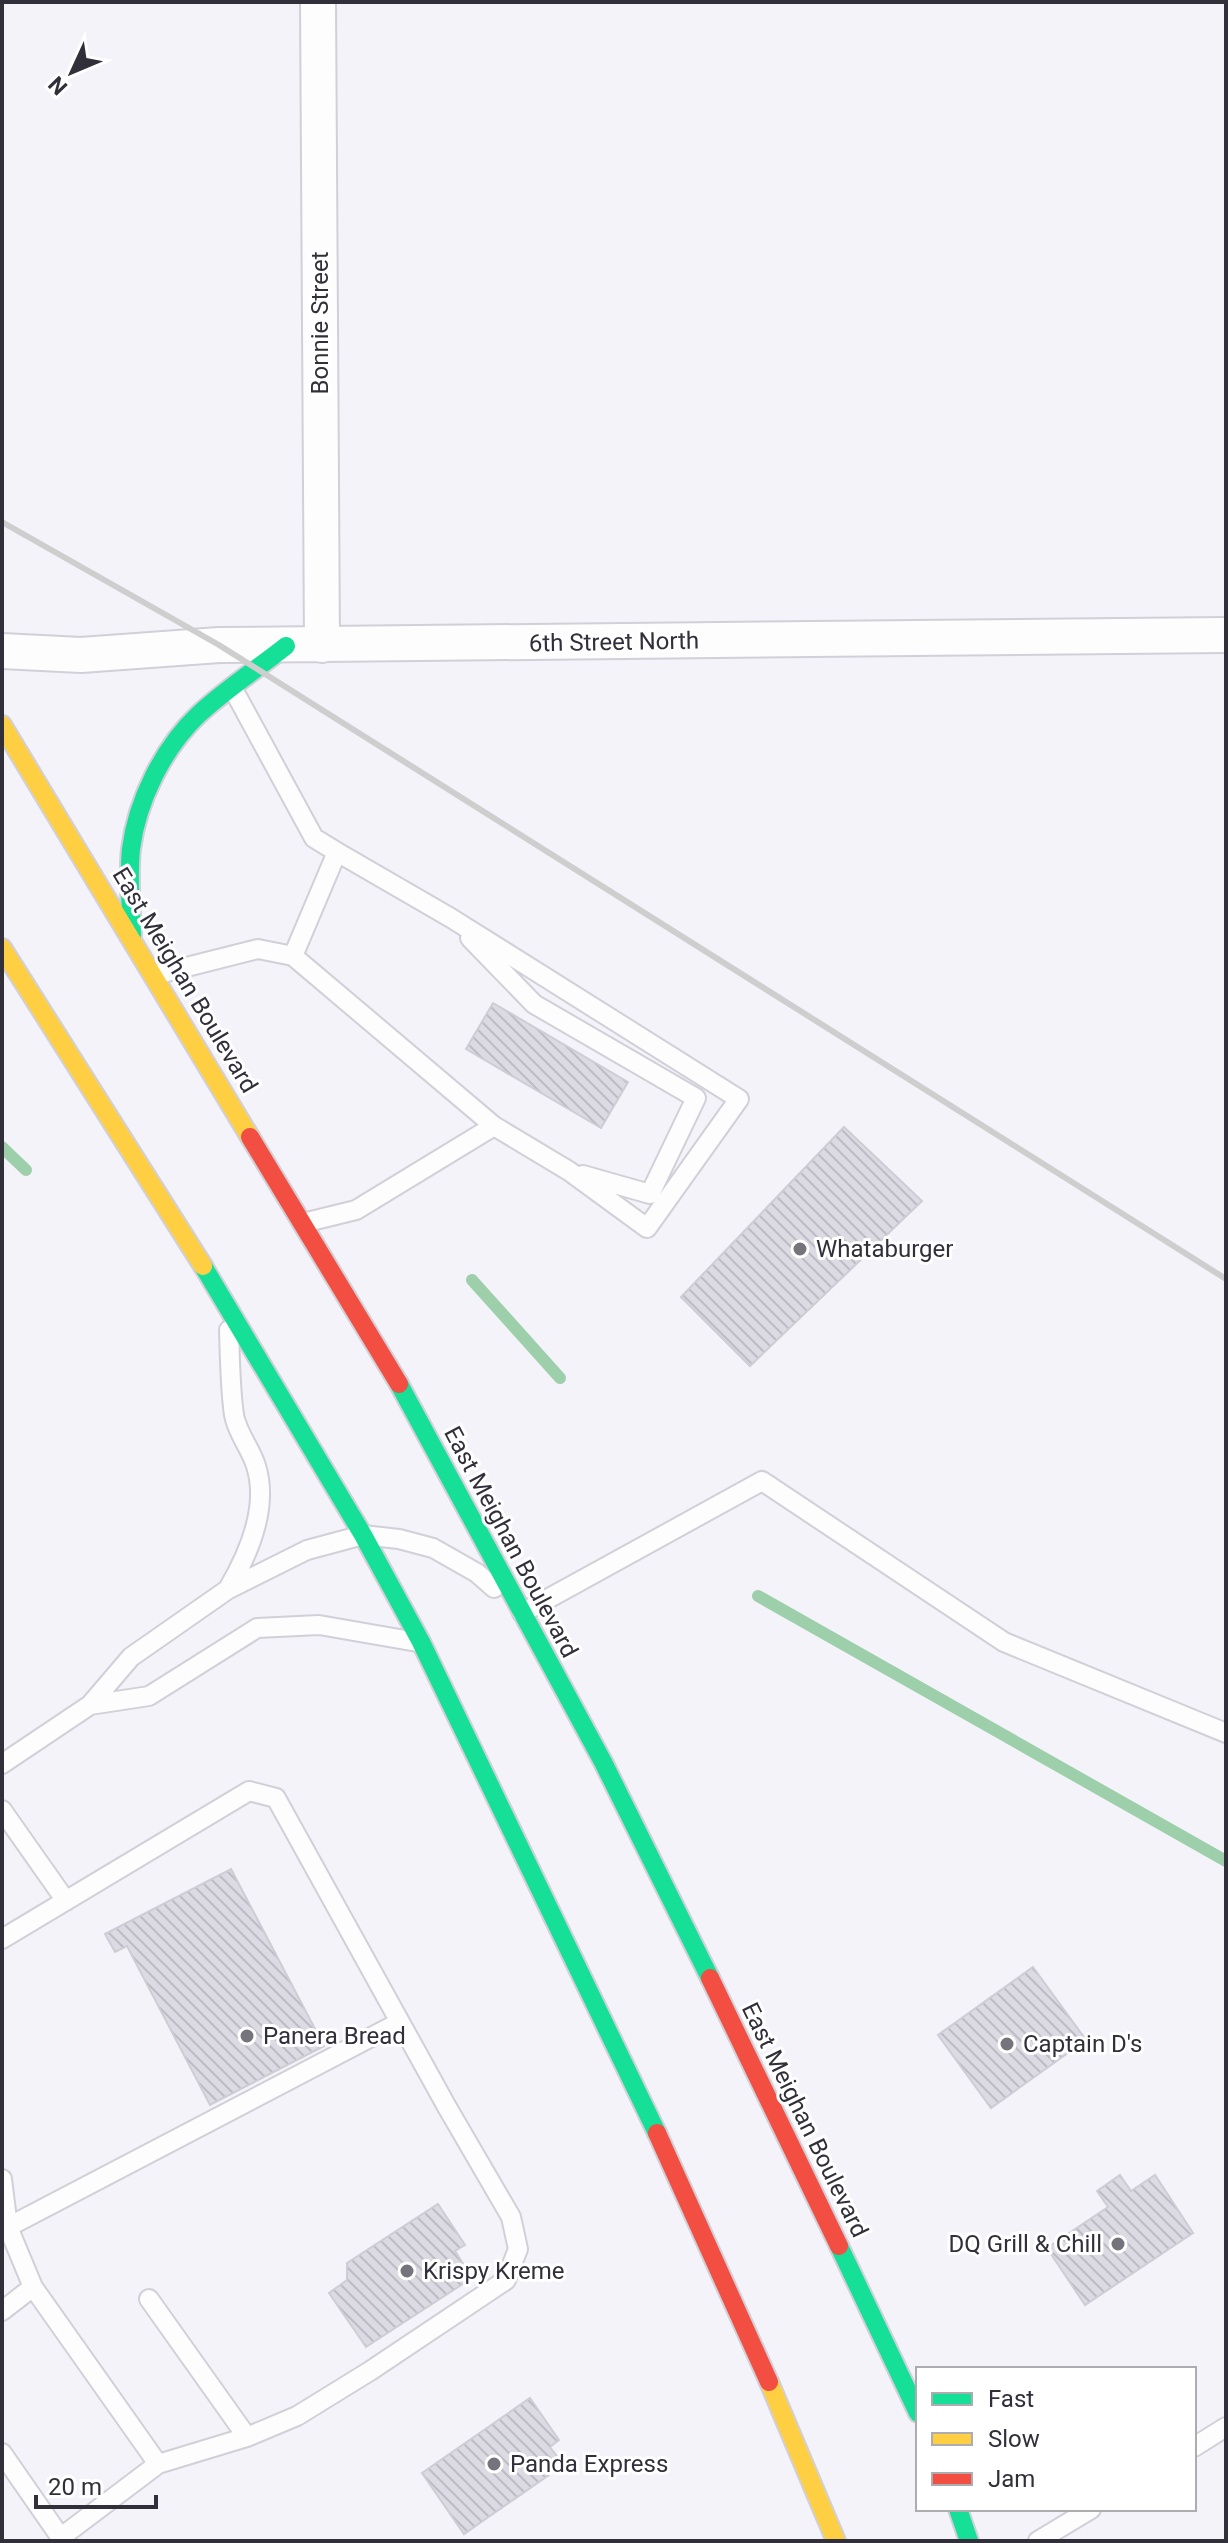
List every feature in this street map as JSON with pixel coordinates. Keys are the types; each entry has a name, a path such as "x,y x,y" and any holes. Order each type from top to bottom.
{"highway":[{"path":"132,937 131,847 140,810 155,775 197,716 286,646"},
{"name":"East Meighan Boulevard","path":"2,725 398,1382 603,1762 735,2028 916,2409"},
{"path":"2,948 227,1303 363,1535 421,1642 665,2150 790,2429 832,2536"},
{"path":"959,2511 969,2541"}],"street":[{"name":"Bonnie Street","path":"318,2 322,645"},
{"name":"6th Street North","path":"2,651 81,655 219,645 1226,635"}],"lane":[{"path":"155,975 258,949 293,956 494,1126 569,1171 647,1228 739,1099 451,918 314,838 233,689"},
{"path":"293,956 337,852"},
{"path":"451,918 534,1004 696,1098 650,1194 569,1171"},
{"path":"303,1223 356,1210 494,1126"},
{"path":"227,1303 235,1419 257,1468 259,1493 252,1540 227,1590"},
{"path":"2,1764 90,1705 131,1657 227,1590 307,1550 363,1535 399,1539 433,1548 477,1573 522,1613 762,1481 1004,1642 1226,1733"},
{"path":"90,1705 149,1696 257,1628 319,1625 421,1642"},
{"path":"2,1939 249,1791 276,1798 511,2217 518,2249 506,2280 370,2371 297,2416 247,2437 158,2464 62,2539 2,2453"},
{"path":"2,1810 66,1901"},
{"path":"8,2227 400,2022"},
{"path":"2,2179 8,2227 33,2287 158,2464"},
{"path":"2,2311 33,2287"},
{"path":"149,2299 247,2437"},
{"path":"1196,2446 1226,2427"},
{"path":"1038,2541 1088,2511"}],"building":[{"path":"493,1003 628,1082 601,1128 466,1049"},
{"name":"Whataburger","path":"844,1127 922,1201 750,1366 681,1297"},
{"path":"231,1869 324,2046 210,2105 127,1946 115,1952 105,1934"},
{"path":"1033,1967 1086,2040 991,2108 938,2035"},
{"path":"1120,2175 1131,2191 1155,2175 1193,2233 1085,2305 1047,2248 1108,2207 1097,2191"},
{"name":"Krispy Kreme","path":"438,2204 465,2245 455,2251 472,2278 366,2347 329,2293 347,2280 347,2263"},
{"name":"Panda Express","path":"530,2398 559,2440 550,2447 559,2459 545,2469 549,2475 464,2534 422,2473"}],"waterway":[{"path":"2,1147 26,1170"},
{"path":"472,1280 560,1378"},
{"path":"758,1596 1226,1861"}],"railway":[{"path":"2,522 219,645 1226,1279"}],"traffic: fast":[{"path":"132,935 130,881 134,831 146,794 163,759 199,714 286,646"},
{"path":"203,1266 363,1535 421,1642 657,2133"},
{"path":"399,1384 603,1762 710,1978"},
{"path":"839,2246 916,2409"},
{"path":"959,2511 969,2541"}],"traffic: slow":[{"path":"2,725 250,1137"},
{"path":"2,948 203,1266"},
{"path":"769,2382 836,2541"}],"traffic: jam":[{"path":"250,1137 399,1384"},
{"path":"710,1978 839,2246"},
{"path":"657,2133 769,2382"}],"place":[{"name":"Whataburger","path":"800,1249"},
{"name":"Panera Bread","path":"247,2036"},
{"name":"Captain D's","path":"1007,2044"},
{"name":"DQ Grill & Chill","path":"1118,2244"},
{"name":"Krispy Kreme","path":"407,2271"},
{"name":"Panda Express","path":"494,2464"}]}
